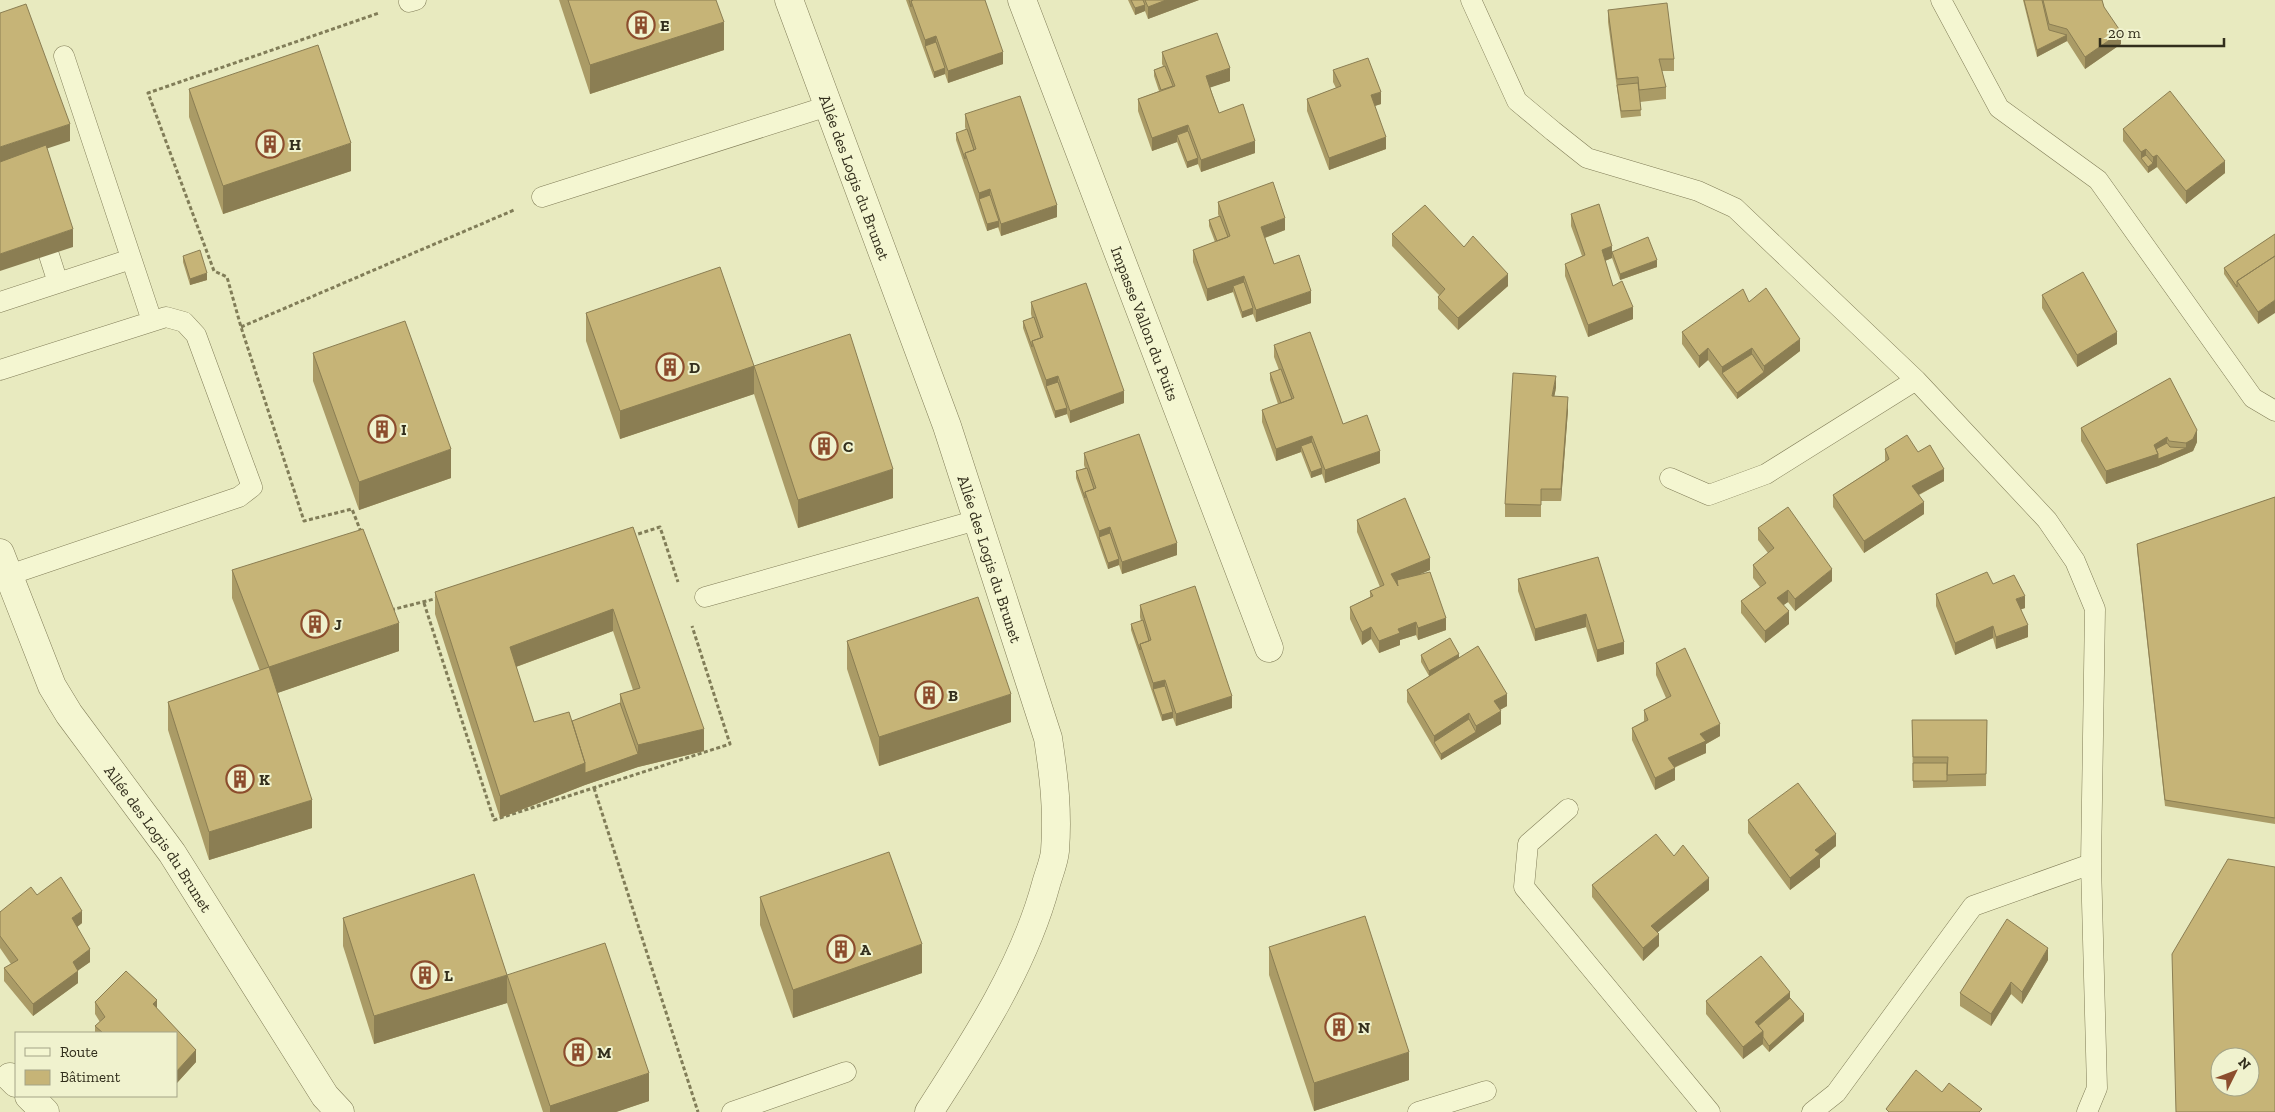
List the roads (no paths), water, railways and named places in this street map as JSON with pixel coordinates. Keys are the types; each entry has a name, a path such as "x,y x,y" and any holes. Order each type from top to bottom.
{"street":[{"name":"Allée des Logis du Brunet","path":"789,0 947,426 1048,738 1056,792 1055,853 1040,910 1016,966 929,1112"},
{"name":"Impasse Vallon du Puits","path":"1022,0 1269,648"},
{"name":"Allée des Logis du Brunet","path":"2,569 52,686 69,714 172,853 325,1096 340,1112"},
{"path":"29,1097 45,1112"}],"lane":[{"path":"1472,0 1517,101 1587,158 1698,190 1735,208 1916,380 2047,520 2075,561 2095,609 2091,864 2097,1088 2087,1112"},
{"path":"1941,0 2000,108 2098,180 2253,398 2275,412"},
{"path":"64,56 152,321"},
{"path":"542,197 828,106"},
{"path":"49,255 58,282"},
{"path":"0,302 131,259"},
{"path":"0,370 166,317 184,322 196,335 252,487 239,497 2,569"},
{"path":"1670,478 1709,496 1766,474 1916,380"},
{"path":"705,597 977,520"},
{"path":"1568,809 1528,844 1524,887 1710,1112"},
{"path":"1812,1112 1836,1093 1973,906 2091,864"},
{"path":"732,1112 846,1072"},
{"path":"1418,1112 1486,1091"}],"place":[{"name":"E","path":"641,25"},
{"name":"H","path":"270,144"},
{"name":"D","path":"670,367"},
{"name":"I","path":"382,429"},
{"name":"C","path":"824,446"},
{"name":"J","path":"315,624"},
{"name":"B","path":"929,695"},
{"name":"K","path":"240,779"},
{"name":"A","path":"841,949"},
{"name":"L","path":"425,975"},
{"name":"N","path":"1339,1027"},
{"name":"M","path":"578,1052"}]}
